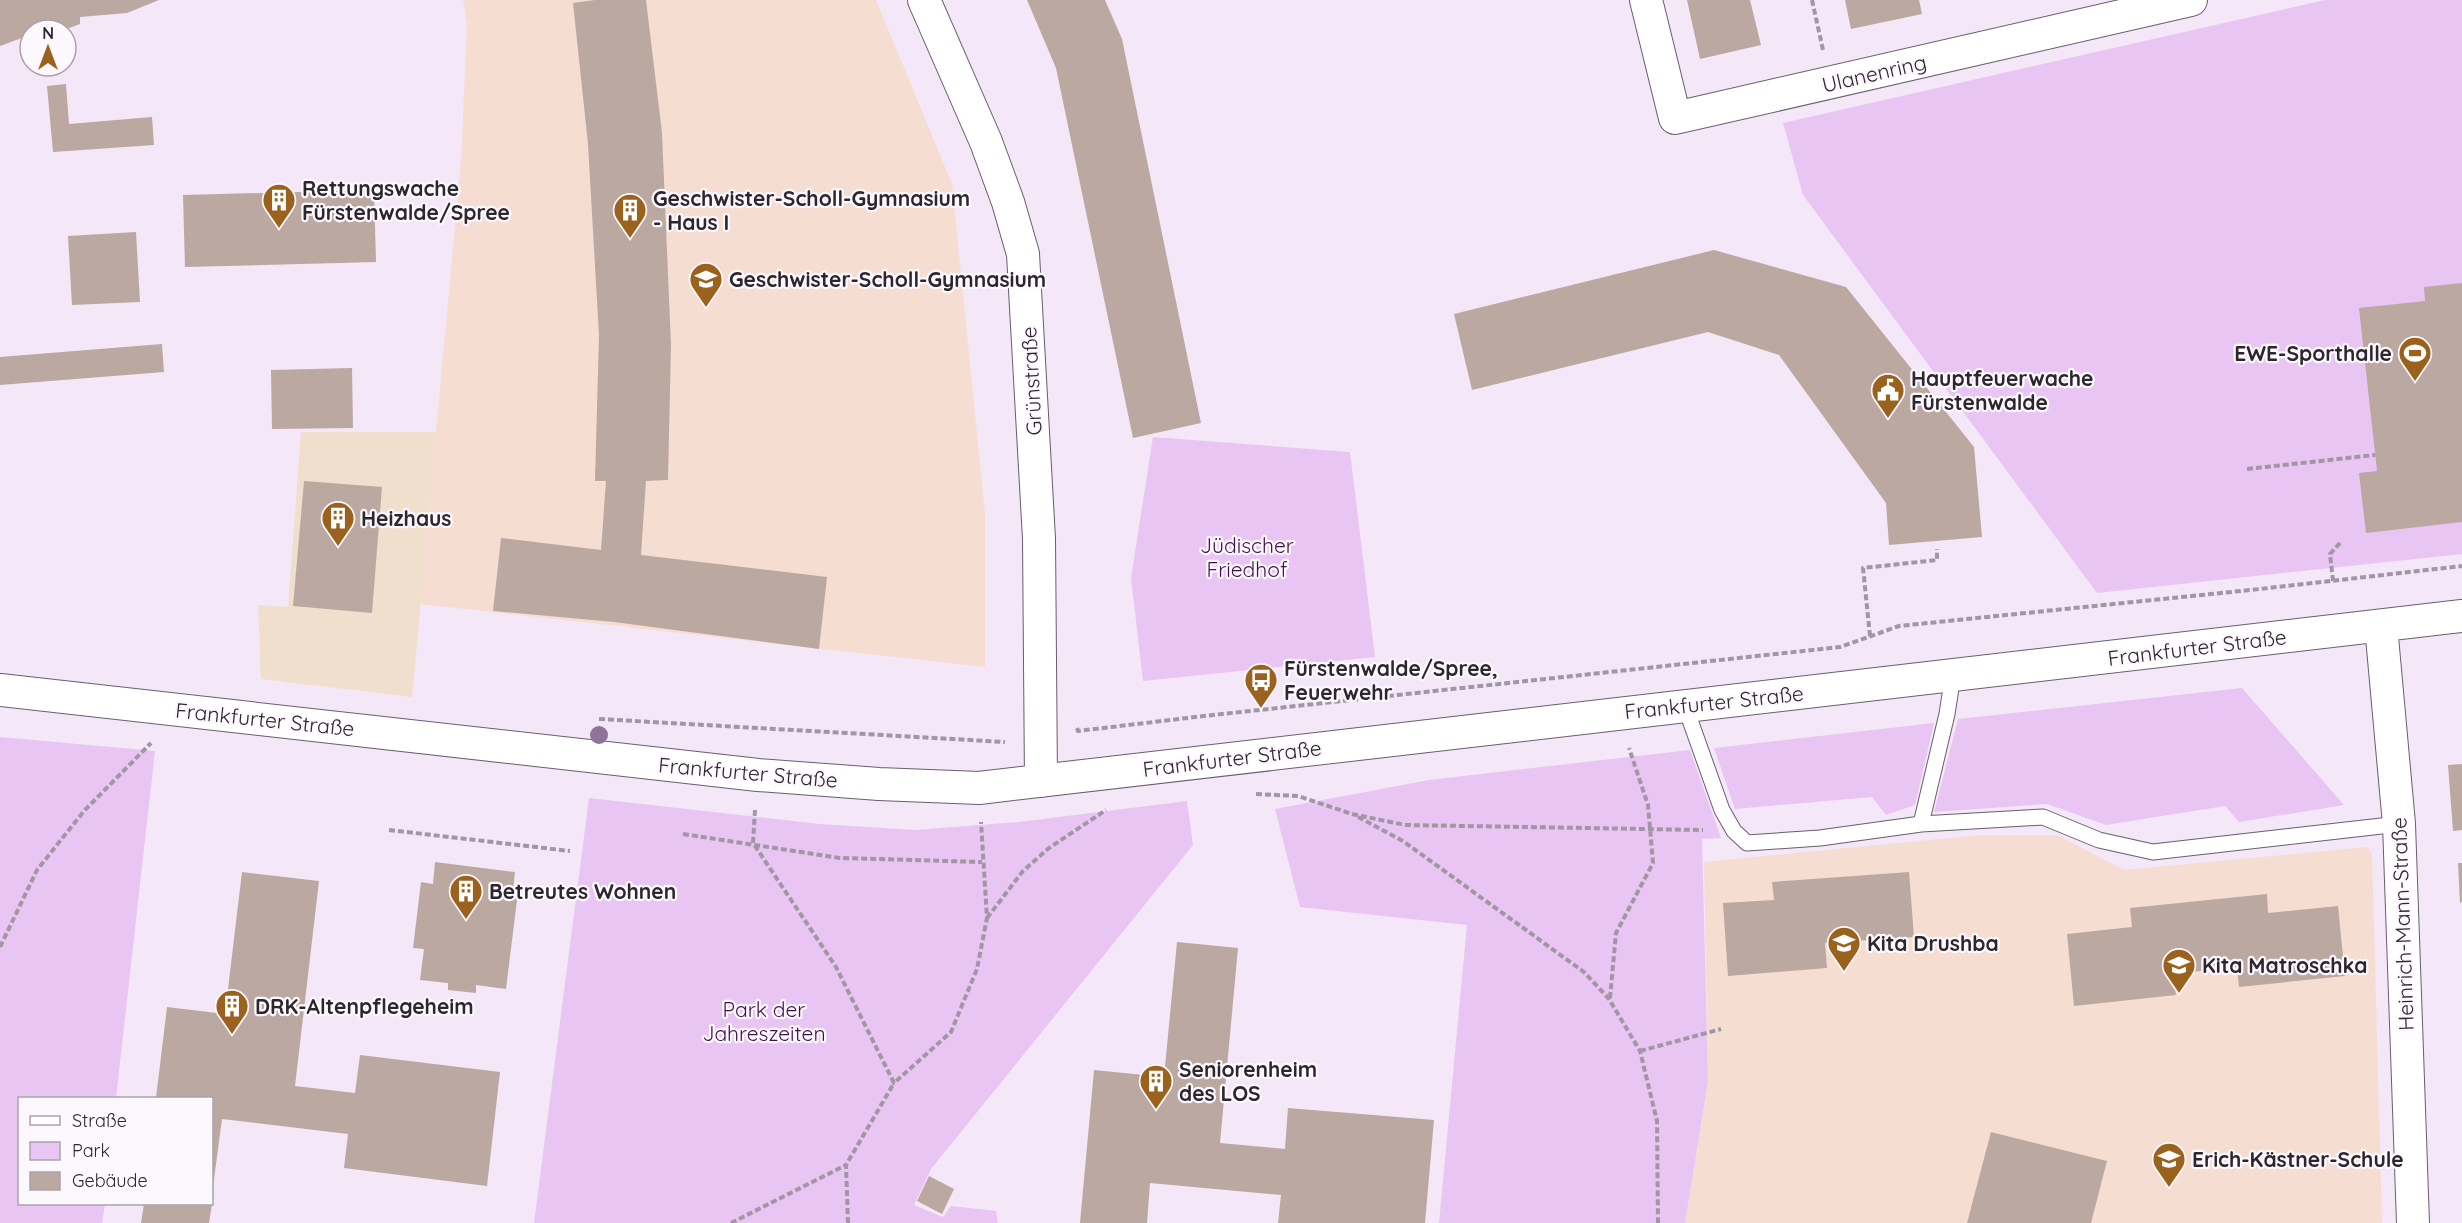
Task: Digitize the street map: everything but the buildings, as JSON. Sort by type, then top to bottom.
[{"type":"street","name":"Grünstraße","points":[[924,0],[986,142],[1008,202],[1023,254],[1039,539],[1041,781]]},
{"type":"street","name":"Ulanenring","points":[[1646,0],[1675,118],[2142,6],[2191,0]]},
{"type":"street","name":"Frankfurter Straße","points":[[0,690],[758,776],[979,788],[2462,616]]},
{"type":"street","name":"Heinrich-Mann-Straße","points":[[2381,626],[2399,824],[2413,1223]]},
{"type":"lane","points":[[1921,824],[1947,714],[1953,675]]},
{"type":"lane","points":[[1685,705],[1722,810],[1734,831],[1748,843],[1820,838],[1921,824],[2043,817],[2099,840],[2153,852],[2399,824]]},
{"type":"path","points":[[1812,0],[1830,82]]},
{"type":"path","points":[[2247,469],[2375,455]]},
{"type":"path","points":[[2333,581],[2330,554],[2340,543]]},
{"type":"path","points":[[1870,636],[1863,568],[1937,560],[1937,549]]},
{"type":"path","points":[[1078,731],[1840,647],[1899,626],[2462,566]]},
{"type":"path","points":[[0,947],[37,870],[84,811],[150,747],[165,708]]},
{"type":"path","points":[[1610,999],[1616,933],[1653,863],[1648,805],[1615,714]]},
{"type":"path","points":[[594,719],[977,742],[1040,742]]},
{"type":"path","points":[[758,776],[753,843],[836,967],[894,1083]]},
{"type":"path","points":[[848,1223],[846,1165],[894,1083],[951,1032],[977,969],[987,918],[979,788]]},
{"type":"path","points":[[1255,794],[1298,796],[1352,814],[1405,825],[1650,827],[1734,831]]},
{"type":"path","points":[[987,918],[1023,871],[1049,849],[1113,805]]},
{"type":"path","points":[[1352,814],[1403,841],[1584,972],[1610,999],[1640,1051],[1656,1121],[1658,1223]]},
{"type":"path","points":[[389,830],[570,851]]},
{"type":"path","points":[[683,834],[840,858],[982,862]]},
{"type":"path","points":[[1640,1051],[1722,1029]]},
{"type":"path","points":[[731,1223],[846,1165]]},
{"type":"shaded area","name":"Geschwister-Scholl-Gymnasium","points":[[463,0],[876,0],[952,184],[985,514],[985,667],[420,604],[461,161],[467,26]]},
{"type":"shaded area","points":[[301,432],[437,432],[412,697],[261,679],[258,605],[288,607]]},
{"type":"shaded area","points":[[1981,835],[2057,835],[2124,870],[2367,847],[2372,853],[2382,1223],[1685,1223],[1708,1081],[1704,862]]},
{"type":"green space","points":[[2325,0],[2462,0],[2462,554],[2097,593],[1803,195],[1783,123]]},
{"type":"green space","name":"Jüdischer Friedhof","points":[[1153,437],[1350,452],[1375,657],[1143,681],[1131,578]]},
{"type":"green space","points":[[2242,688],[2344,805],[2239,822],[2225,806],[2106,825],[2047,804],[1934,812],[1958,719]]},
{"type":"green space","points":[[1934,723],[1915,805],[1886,815],[1872,797],[1735,809],[1714,748]]},
{"type":"green space","points":[[0,737],[155,751],[116,1097],[18,1097],[18,1205],[105,1205],[102,1223],[0,1223]]},
{"type":"green space","points":[[1690,750],[1721,838],[1702,839],[1708,1081],[1685,1223],[1439,1223],[1467,925],[1300,907],[1275,809],[1429,780]]},
{"type":"green space","name":"Park der Jahreszeiten","points":[[589,798],[820,824],[915,830],[1019,822],[1187,801],[1193,845],[931,1169],[914,1205],[943,1217],[951,1206],[996,1211],[998,1223],[534,1223]]},
{"type":"place","name":"Rettungswache Fürstenwalde/Spree","points":[[279,229]]},
{"type":"place","name":"Geschwister-Scholl-Gymnasium - Haus I","points":[[630,239]]},
{"type":"place","name":"Geschwister-Scholl-Gymnasium","points":[[706,308]]},
{"type":"place","name":"EWE-Sporthalle","points":[[2415,382]]},
{"type":"place","name":"Hauptfeuerwache Fürstenwalde","points":[[1888,419]]},
{"type":"place","name":"Heizhaus","points":[[338,547]]},
{"type":"place","name":"Fürstenwalde/Spree, Feuerwehr","points":[[1261,709]]},
{"type":"place","name":"Betreutes Wohnen","points":[[466,920]]},
{"type":"place","name":"Kita Drushba","points":[[1844,972]]},
{"type":"place","name":"Kita Matroschka","points":[[2179,994]]},
{"type":"place","name":"DRK-Altenpflegeheim","points":[[232,1035]]},
{"type":"place","name":"Seniorenheim des LOS","points":[[1156,1110]]},
{"type":"place","name":"Erich-Kästner-Schule","points":[[2169,1188]]}]
